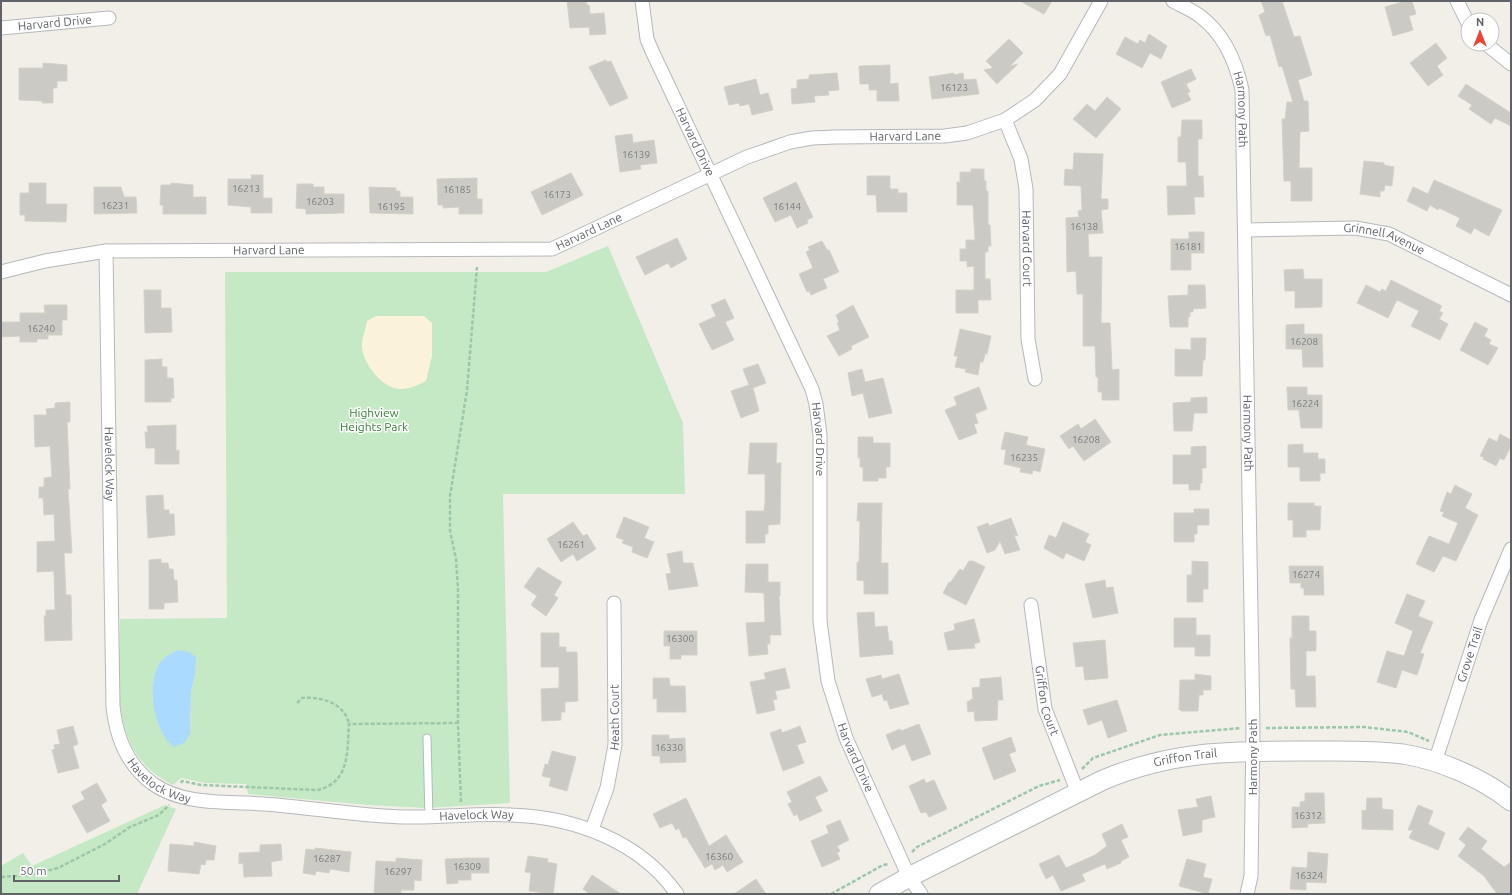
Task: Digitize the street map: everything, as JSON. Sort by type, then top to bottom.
[{"type":"street","name":"Harvard Drive","points":[[642,1],[647,38],[652,51],[806,373],[816,404],[820,434],[820,621],[828,681],[846,738],[906,869],[921,894]]},
{"type":"street","name":"Harvard Lane","points":[[1,272],[45,261],[106,251],[548,249],[568,242],[711,174],[768,149],[812,138],[945,136],[974,131],[1005,120],[1035,100],[1060,74],[1101,1]]},
{"type":"street","name":"Harmony Path","points":[[1173,1],[1199,15],[1213,27],[1231,54],[1238,69],[1244,113],[1253,751],[1251,876],[1247,894]]},
{"type":"street","points":[[1457,1],[1462,12]]},
{"type":"street","name":"Harvard Drive","points":[[1,28],[109,18]]},
{"type":"street","points":[[1496,52],[1511,64]]},
{"type":"street","name":"Harvard Court","points":[[1005,120],[1021,159],[1026,189],[1028,339],[1035,379]]},
{"type":"street","name":"Grinnell Avenue","points":[[1245,230],[1355,228],[1389,234],[1511,295]]},
{"type":"street","name":"Havelock Way","points":[[106,251],[113,706],[115,725],[120,742],[140,773],[154,784],[187,799],[310,807],[402,817],[429,818],[511,815],[552,819],[592,829],[632,850],[666,879],[677,894]]},
{"type":"street","name":"Grove Trail","points":[[1438,753],[1482,620],[1511,549]]},
{"type":"street","name":"Heath Court","points":[[592,829],[607,788],[615,745],[614,603]]},
{"type":"street","name":"Griffon Court","points":[[1031,604],[1045,709],[1078,793]]},
{"type":"street","name":"Griffon Trail","points":[[879,894],[906,869],[1130,769],[1161,760],[1202,753],[1253,751],[1377,751],[1404,754],[1438,753],[1475,779],[1511,801]]},
{"type":"lane","points":[[427,738],[429,818]]},
{"type":"path","points":[[462,817],[458,723],[458,589],[456,559],[450,532],[450,496],[467,390],[477,267]]},
{"type":"path","points":[[297,703],[302,698],[308,697],[334,704],[345,711],[349,724]]},
{"type":"path","points":[[1364,727],[1408,732],[1438,753]]},
{"type":"path","points":[[832,894],[883,865],[906,869]]},
{"type":"green space","name":"Highview Heights Park","points":[[608,246],[683,423],[685,494],[503,494],[510,803],[426,808],[368,805],[248,794],[246,784],[205,783],[181,778],[173,785],[151,771],[136,754],[127,734],[121,713],[119,690],[120,619],[227,618],[225,272],[546,272]],"holes":[[[177,650],[195,675],[191,692],[190,734],[160,729],[154,707],[153,696],[156,674],[160,665],[167,657]]]},
{"type":"green space","points":[[165,805],[176,809],[137,894],[1,894],[1,866],[23,853],[32,866]]},
{"type":"sand","points":[[376,316],[424,316],[432,323],[432,356],[426,381],[409,388],[396,389],[389,386],[376,376],[367,362],[362,345],[367,321]]},
{"type":"water","points":[[177,650],[189,652],[196,657],[195,675],[191,692],[190,734],[184,743],[174,747],[167,740],[157,721],[154,710],[153,686],[155,675],[160,663],[166,656]]},
{"type":"building","points":[[567,1],[586,1],[587,5],[589,5],[590,14],[604,13],[606,34],[590,35],[589,27],[570,28]]},
{"type":"building","points":[[1020,1],[1052,1],[1044,14]]},
{"type":"building","points":[[1261,1],[1282,1],[1294,37],[1300,36],[1312,75],[1298,80],[1304,101],[1308,101],[1309,131],[1300,132],[1299,168],[1312,168],[1312,201],[1291,201],[1291,181],[1284,181],[1282,119],[1285,119],[1287,102],[1293,102],[1282,66],[1279,67],[1270,35],[1266,36],[1259,15],[1265,12]]},
{"type":"building","points":[[1406,1],[1412,1],[1416,14],[1409,16],[1413,30],[1393,36],[1385,7]]},
{"type":"building","points":[[1149,34],[1167,46],[1161,59],[1150,53],[1142,68],[1116,54],[1125,37],[1138,44],[1140,40],[1145,43]]},
{"type":"building","points":[[1009,39],[1023,53],[1010,66],[1018,64],[997,84],[984,70],[993,68],[986,61]]},
{"type":"building","points":[[1436,43],[1447,58],[1437,66],[1443,75],[1428,86],[1410,63]]},
{"type":"building","points":[[606,60],[607,62],[611,61],[628,98],[610,106],[589,67]]},
{"type":"building","points":[[43,63],[67,65],[67,81],[57,81],[57,88],[53,88],[53,103],[19,100],[19,68],[43,68]]},
{"type":"building","points":[[890,65],[890,84],[898,83],[899,101],[877,101],[877,90],[869,90],[869,84],[860,84],[859,66]]},
{"type":"building","points":[[1191,69],[1196,79],[1186,84],[1190,92],[1187,93],[1191,100],[1172,108],[1161,82]]},
{"type":"building","points":[[837,73],[839,90],[828,91],[829,95],[814,96],[815,102],[792,104],[791,89],[797,88],[797,80],[809,79],[809,75]]},
{"type":"building","points":[[954,73],[954,75],[963,73],[964,80],[976,79],[979,94],[932,99],[929,77]]},
{"type":"building","points":[[756,79],[760,95],[768,93],[773,110],[752,115],[749,104],[740,106],[739,103],[729,105],[724,87]]},
{"type":"building","points":[[1466,84],[1511,113],[1511,126],[1495,118],[1491,124],[1469,109],[1472,105],[1458,96]]},
{"type":"building","points":[[1107,97],[1121,109],[1096,138],[1073,119],[1087,104],[1095,111]]},
{"type":"building","points":[[1182,120],[1202,120],[1202,139],[1198,139],[1198,176],[1203,176],[1204,197],[1194,197],[1195,214],[1168,215],[1167,186],[1187,186],[1186,162],[1178,162],[1178,137],[1181,137]]},
{"type":"building","points":[[632,134],[633,143],[654,140],[657,163],[640,165],[641,169],[620,172],[615,136]]},
{"type":"building","points":[[1074,153],[1103,154],[1101,199],[1108,199],[1108,209],[1101,210],[1103,233],[1088,234],[1089,257],[1102,257],[1101,323],[1110,323],[1112,370],[1119,369],[1119,400],[1102,400],[1102,392],[1098,392],[1095,346],[1083,346],[1083,294],[1077,294],[1076,271],[1067,272],[1066,218],[1079,217],[1078,211],[1082,210],[1081,186],[1064,185],[1065,169],[1073,170]]},
{"type":"building","points":[[1364,161],[1384,163],[1384,165],[1394,167],[1392,186],[1385,185],[1384,191],[1380,191],[1380,197],[1360,194]]},
{"type":"building","points":[[971,169],[984,169],[984,181],[986,181],[986,191],[988,191],[988,225],[990,225],[991,246],[988,246],[988,252],[985,252],[985,279],[990,279],[991,300],[978,300],[978,313],[956,313],[956,290],[974,290],[974,266],[967,267],[967,261],[960,261],[960,249],[966,249],[966,240],[975,240],[973,205],[957,205],[957,182],[960,182],[960,172],[971,172]]},
{"type":"building","points":[[571,173],[583,195],[542,215],[531,192]]},
{"type":"building","points":[[251,175],[263,175],[263,198],[272,198],[272,213],[251,213],[251,207],[228,205],[228,179],[252,179]]},
{"type":"building","points":[[867,176],[890,176],[890,189],[898,189],[898,193],[907,193],[907,212],[877,212],[876,195],[867,195]]},
{"type":"building","points":[[477,178],[477,199],[482,199],[482,214],[459,214],[459,207],[443,208],[443,205],[438,205],[437,179]]},
{"type":"building","points":[[1434,180],[1502,210],[1489,236],[1474,228],[1471,234],[1456,226],[1460,218],[1439,208],[1438,210],[1430,205],[1427,211],[1407,201],[1413,187],[1428,194]]},
{"type":"building","points":[[796,182],[813,217],[807,220],[808,223],[797,228],[791,215],[775,222],[763,198]]},
{"type":"building","points":[[29,183],[46,183],[46,204],[67,204],[66,222],[25,221],[25,215],[20,215],[20,193],[29,193]]},
{"type":"building","points":[[171,183],[193,185],[193,197],[206,197],[206,214],[163,214],[163,205],[160,205],[161,185],[171,185]]},
{"type":"building","points":[[297,184],[313,184],[313,187],[324,187],[324,194],[344,194],[344,213],[306,214],[306,209],[296,208]]},
{"type":"building","points":[[94,187],[121,187],[124,197],[136,197],[137,213],[94,214]]},
{"type":"building","points":[[369,187],[396,188],[396,191],[400,191],[400,197],[413,197],[413,214],[370,213]]},
{"type":"building","points":[[1189,232],[1204,232],[1204,253],[1191,253],[1191,270],[1171,270],[1171,239],[1189,239]]},
{"type":"building","points":[[677,238],[687,259],[671,268],[668,263],[645,275],[636,257]]},
{"type":"building","points":[[822,241],[827,250],[829,250],[839,272],[823,279],[827,288],[811,295],[809,291],[807,292],[799,274],[813,268],[806,252],[810,250],[808,247]]},
{"type":"building","points":[[1303,269],[1304,279],[1322,279],[1322,307],[1295,308],[1295,291],[1285,291],[1284,270]]},
{"type":"building","points":[[1391,280],[1442,306],[1439,311],[1443,313],[1439,319],[1448,324],[1440,340],[1411,326],[1419,311],[1397,300],[1388,318],[1357,303],[1366,285],[1380,292],[1382,289],[1386,291]]},
{"type":"building","points":[[1188,285],[1205,285],[1206,308],[1193,309],[1193,312],[1190,312],[1190,317],[1188,317],[1188,327],[1170,327],[1168,296],[1188,295]]},
{"type":"building","points":[[144,290],[161,290],[161,308],[171,308],[172,332],[145,333]]},
{"type":"building","points":[[725,299],[734,318],[725,322],[734,340],[712,350],[699,324],[716,316],[711,305]]},
{"type":"building","points":[[44,305],[67,305],[67,320],[62,320],[62,335],[48,335],[48,339],[37,339],[37,342],[20,342],[20,336],[1,337],[1,322],[20,322],[20,313],[45,313]]},
{"type":"building","points":[[853,305],[869,337],[851,346],[852,349],[839,356],[827,336],[840,330],[836,315]]},
{"type":"building","points":[[1475,322],[1488,329],[1484,336],[1491,340],[1489,344],[1498,348],[1488,365],[1460,350]]},
{"type":"building","points":[[1304,324],[1304,334],[1322,334],[1323,367],[1303,367],[1302,349],[1286,349],[1286,325]]},
{"type":"building","points":[[960,329],[991,336],[987,354],[985,354],[983,362],[980,362],[978,375],[965,372],[966,369],[955,367],[958,356],[954,356]]},
{"type":"building","points":[[1191,338],[1206,338],[1205,360],[1203,360],[1202,376],[1175,376],[1175,349],[1191,350]]},
{"type":"building","points":[[162,359],[162,367],[167,367],[167,378],[173,378],[174,398],[171,398],[171,402],[145,402],[145,360]]},
{"type":"building","points":[[758,364],[766,383],[753,388],[759,411],[741,418],[731,391],[749,385],[743,369]]},
{"type":"building","points":[[862,369],[865,382],[883,378],[892,413],[869,418],[863,393],[852,396],[848,373]]},
{"type":"building","points":[[979,387],[987,409],[975,414],[978,423],[974,424],[977,433],[959,440],[945,410],[957,405],[954,397]]},
{"type":"building","points":[[1287,387],[1307,387],[1307,395],[1322,395],[1322,428],[1301,428],[1299,410],[1288,410]]},
{"type":"building","points":[[1207,397],[1207,413],[1194,413],[1192,431],[1174,431],[1173,403],[1191,402],[1191,398]]},
{"type":"building","points":[[70,402],[70,422],[67,422],[70,489],[68,489],[72,553],[64,553],[66,595],[71,595],[72,640],[45,641],[44,616],[46,616],[46,610],[55,610],[54,571],[37,572],[37,542],[55,541],[54,514],[44,515],[43,498],[39,498],[39,487],[44,487],[44,478],[52,477],[50,446],[35,447],[34,415],[47,415],[46,409],[55,408],[55,403]]},
{"type":"building","points":[[1095,419],[1111,442],[1084,461],[1073,446],[1069,449],[1060,436],[1078,424],[1081,429]]},
{"type":"building","points":[[176,425],[176,451],[179,450],[179,464],[155,464],[155,448],[146,448],[145,432],[148,432],[147,426]]},
{"type":"building","points":[[1005,432],[1028,437],[1026,445],[1045,449],[1040,472],[1033,470],[1032,474],[1020,472],[1021,468],[1004,464],[1006,450],[1001,449]]},
{"type":"building","points":[[1500,434],[1511,440],[1511,446],[1504,460],[1500,458],[1496,466],[1483,459],[1484,457],[1480,456],[1489,438],[1497,442]]},
{"type":"building","points":[[858,437],[873,437],[873,443],[890,443],[890,467],[886,467],[886,478],[878,478],[878,481],[863,481],[863,467],[860,467],[860,458],[858,458]]},
{"type":"building","points":[[750,443],[777,443],[776,463],[781,463],[780,524],[768,525],[768,534],[765,534],[765,543],[746,543],[746,511],[764,511],[765,502],[765,474],[748,474]]},
{"type":"building","points":[[1303,444],[1303,453],[1318,453],[1318,459],[1325,459],[1325,473],[1320,473],[1320,481],[1300,481],[1300,467],[1288,467],[1288,445]]},
{"type":"building","points":[[1206,446],[1206,468],[1202,468],[1202,483],[1200,483],[1200,490],[1189,490],[1189,484],[1173,484],[1173,455],[1191,455],[1191,447]]},
{"type":"building","points":[[1455,485],[1472,494],[1465,508],[1478,515],[1456,561],[1443,556],[1434,572],[1416,564],[1429,536],[1449,544],[1458,523],[1442,516],[1444,512],[1440,511],[1447,492],[1451,494]]},
{"type":"building","points":[[163,495],[164,510],[169,510],[169,514],[174,514],[175,535],[148,538],[146,496]]},
{"type":"building","points":[[858,503],[882,503],[881,563],[888,563],[888,594],[864,594],[864,581],[857,580],[860,521],[857,521]]},
{"type":"building","points":[[1288,503],[1314,503],[1314,506],[1321,506],[1320,530],[1306,530],[1306,537],[1293,537],[1293,520],[1288,520]]},
{"type":"building","points":[[1194,509],[1209,509],[1209,525],[1197,525],[1197,534],[1194,534],[1194,542],[1174,542],[1174,513],[1194,513]]},
{"type":"building","points":[[624,517],[649,527],[644,538],[654,542],[647,558],[632,552],[633,547],[622,543],[624,540],[616,537]]},
{"type":"building","points":[[1011,518],[1018,536],[1014,535],[1020,550],[1005,554],[1000,541],[995,550],[987,553],[977,527],[988,523],[989,526]]},
{"type":"building","points":[[573,522],[583,536],[587,534],[596,549],[577,561],[573,554],[561,562],[547,539]]},
{"type":"building","points":[[1063,522],[1089,534],[1085,542],[1091,545],[1084,561],[1066,553],[1063,559],[1044,548],[1049,535],[1056,538]]},
{"type":"building","points":[[682,551],[683,563],[693,563],[698,586],[669,590],[666,574],[671,573],[667,554]]},
{"type":"building","points":[[161,559],[161,563],[168,563],[169,569],[173,569],[174,580],[177,580],[178,602],[164,603],[164,609],[149,609],[149,560]]},
{"type":"building","points":[[969,561],[973,561],[985,567],[966,605],[943,593],[949,582],[950,583],[960,569],[963,571]]},
{"type":"building","points":[[1192,561],[1208,562],[1208,589],[1203,589],[1203,602],[1187,602],[1187,575],[1192,575]]},
{"type":"building","points":[[746,564],[768,564],[768,582],[780,582],[779,596],[781,635],[770,635],[770,644],[767,644],[768,654],[749,656],[746,623],[765,622],[764,593],[745,592]]},
{"type":"building","points":[[1289,566],[1323,566],[1324,595],[1304,595],[1304,588],[1301,588],[1301,583],[1290,583]]},
{"type":"building","points":[[538,567],[562,582],[554,595],[558,598],[546,616],[531,605],[537,596],[524,587]]},
{"type":"building","points":[[1105,580],[1106,588],[1113,587],[1118,613],[1093,618],[1085,584]]},
{"type":"building","points":[[1407,594],[1425,601],[1418,616],[1433,622],[1420,653],[1424,654],[1417,675],[1402,670],[1396,688],[1377,682],[1387,651],[1404,656],[1413,631],[1395,623]]},
{"type":"building","points":[[874,612],[875,627],[887,626],[889,641],[892,641],[893,654],[860,657],[857,613]]},
{"type":"building","points":[[1292,616],[1309,616],[1309,631],[1316,631],[1316,651],[1306,651],[1306,676],[1315,676],[1316,707],[1296,707],[1295,689],[1291,689],[1290,638],[1292,638]]},
{"type":"building","points":[[1174,618],[1196,618],[1196,635],[1210,635],[1210,656],[1195,656],[1195,647],[1174,647]]},
{"type":"building","points":[[974,619],[980,642],[974,644],[975,648],[948,650],[944,633],[955,630],[954,624]]},
{"type":"building","points":[[664,631],[697,631],[697,655],[681,655],[681,659],[670,659],[670,646],[664,646]]},
{"type":"building","points":[[541,633],[559,633],[559,647],[566,647],[566,652],[577,652],[578,701],[565,702],[565,712],[561,712],[561,720],[542,721],[541,689],[559,688],[559,667],[541,667]]},
{"type":"building","points":[[1105,640],[1108,678],[1085,680],[1083,666],[1076,667],[1073,643]]},
{"type":"building","points":[[785,668],[790,688],[775,691],[777,699],[773,700],[775,710],[757,714],[750,682],[766,679],[764,673]]},
{"type":"building","points":[[899,674],[909,704],[890,709],[887,700],[884,701],[882,694],[872,697],[866,679],[881,675],[882,679]]},
{"type":"building","points":[[1195,674],[1211,676],[1211,690],[1203,690],[1203,695],[1199,695],[1198,711],[1181,711],[1179,709],[1180,680],[1195,680]]},
{"type":"building","points":[[1001,677],[1003,700],[998,700],[997,720],[975,721],[974,711],[968,712],[967,702],[973,699],[972,688],[980,687],[980,679]]},
{"type":"building","points":[[653,678],[669,678],[670,686],[685,686],[686,712],[657,712],[657,698],[653,699]]},
{"type":"building","points":[[1117,700],[1127,731],[1108,738],[1102,720],[1088,725],[1083,710]]},
{"type":"building","points":[[919,724],[931,754],[912,761],[905,744],[892,750],[886,735],[900,729],[901,731]]},
{"type":"building","points":[[73,726],[78,744],[73,746],[79,768],[58,773],[52,750],[55,749],[54,745],[60,744],[57,730]]},
{"type":"building","points":[[800,726],[806,742],[797,745],[804,763],[783,771],[770,733],[781,729],[782,733]]},
{"type":"building","points":[[652,735],[669,735],[669,739],[685,738],[686,762],[660,763],[660,756],[652,756]]},
{"type":"building","points":[[1011,737],[1016,751],[1009,754],[1016,771],[994,780],[982,748]]},
{"type":"building","points":[[552,751],[576,757],[567,791],[549,786],[551,778],[542,776],[545,764],[548,765]]},
{"type":"building","points":[[820,776],[828,791],[815,797],[822,811],[800,821],[797,814],[794,816],[788,804],[792,802],[787,792]]},
{"type":"building","points":[[924,779],[926,783],[934,780],[947,809],[929,817],[926,812],[921,813],[909,786]]},
{"type":"building","points":[[97,783],[107,801],[101,805],[110,821],[87,833],[72,806],[85,799],[81,792]]},
{"type":"building","points":[[1305,793],[1324,793],[1325,823],[1307,824],[1308,827],[1292,828],[1292,807],[1300,807],[1300,802],[1305,801]]},
{"type":"building","points":[[1211,796],[1215,817],[1202,820],[1202,832],[1183,836],[1178,810],[1198,807],[1196,799]]},
{"type":"building","points":[[686,798],[709,846],[726,835],[743,862],[727,872],[723,865],[715,870],[712,864],[705,868],[686,837],[683,838],[679,828],[676,830],[672,823],[660,828],[653,814]]},
{"type":"building","points":[[1367,798],[1382,798],[1382,809],[1393,810],[1393,830],[1362,829],[1362,810],[1366,811]]},
{"type":"building","points":[[1418,805],[1433,811],[1428,824],[1445,833],[1438,850],[1409,838],[1413,830],[1408,830]]},
{"type":"building","points":[[840,820],[849,840],[837,846],[840,851],[837,853],[840,859],[822,867],[811,841],[829,833],[826,826]]},
{"type":"building","points":[[1122,824],[1128,837],[1121,840],[1129,857],[1121,861],[1121,863],[1107,869],[1105,864],[1082,874],[1085,881],[1061,891],[1053,875],[1046,879],[1039,864],[1059,855],[1066,868],[1095,855],[1107,846],[1102,834]]},
{"type":"building","points":[[1468,827],[1487,841],[1481,849],[1504,867],[1511,862],[1511,894],[1497,894],[1484,876],[1458,856],[1466,845],[1459,839]]},
{"type":"building","points":[[194,842],[216,846],[214,860],[206,860],[205,865],[201,864],[199,874],[168,871],[170,844],[194,846]]},
{"type":"building","points":[[281,844],[282,860],[271,862],[272,876],[244,877],[243,863],[239,864],[239,853],[260,852],[260,845]]},
{"type":"building","points":[[315,848],[351,852],[349,872],[330,869],[329,873],[316,871],[315,875],[303,873],[306,849],[315,850]]},
{"type":"building","points":[[1308,852],[1328,854],[1326,883],[1306,882],[1306,890],[1290,889],[1292,867],[1307,868]]},
{"type":"building","points":[[528,856],[548,859],[547,862],[557,864],[553,894],[529,891],[531,873],[525,872]]},
{"type":"building","points":[[396,858],[422,860],[421,881],[414,880],[414,890],[401,890],[401,894],[374,893],[376,861],[396,862]]},
{"type":"building","points":[[489,858],[489,873],[471,873],[471,880],[458,880],[458,883],[447,884],[445,859]]},
{"type":"building","points":[[1187,859],[1206,864],[1203,877],[1212,879],[1208,894],[1179,886]]},
{"type":"building","points":[[592,875],[621,894],[590,894],[583,889]]},
{"type":"building","points":[[756,879],[766,894],[734,894]]}]
